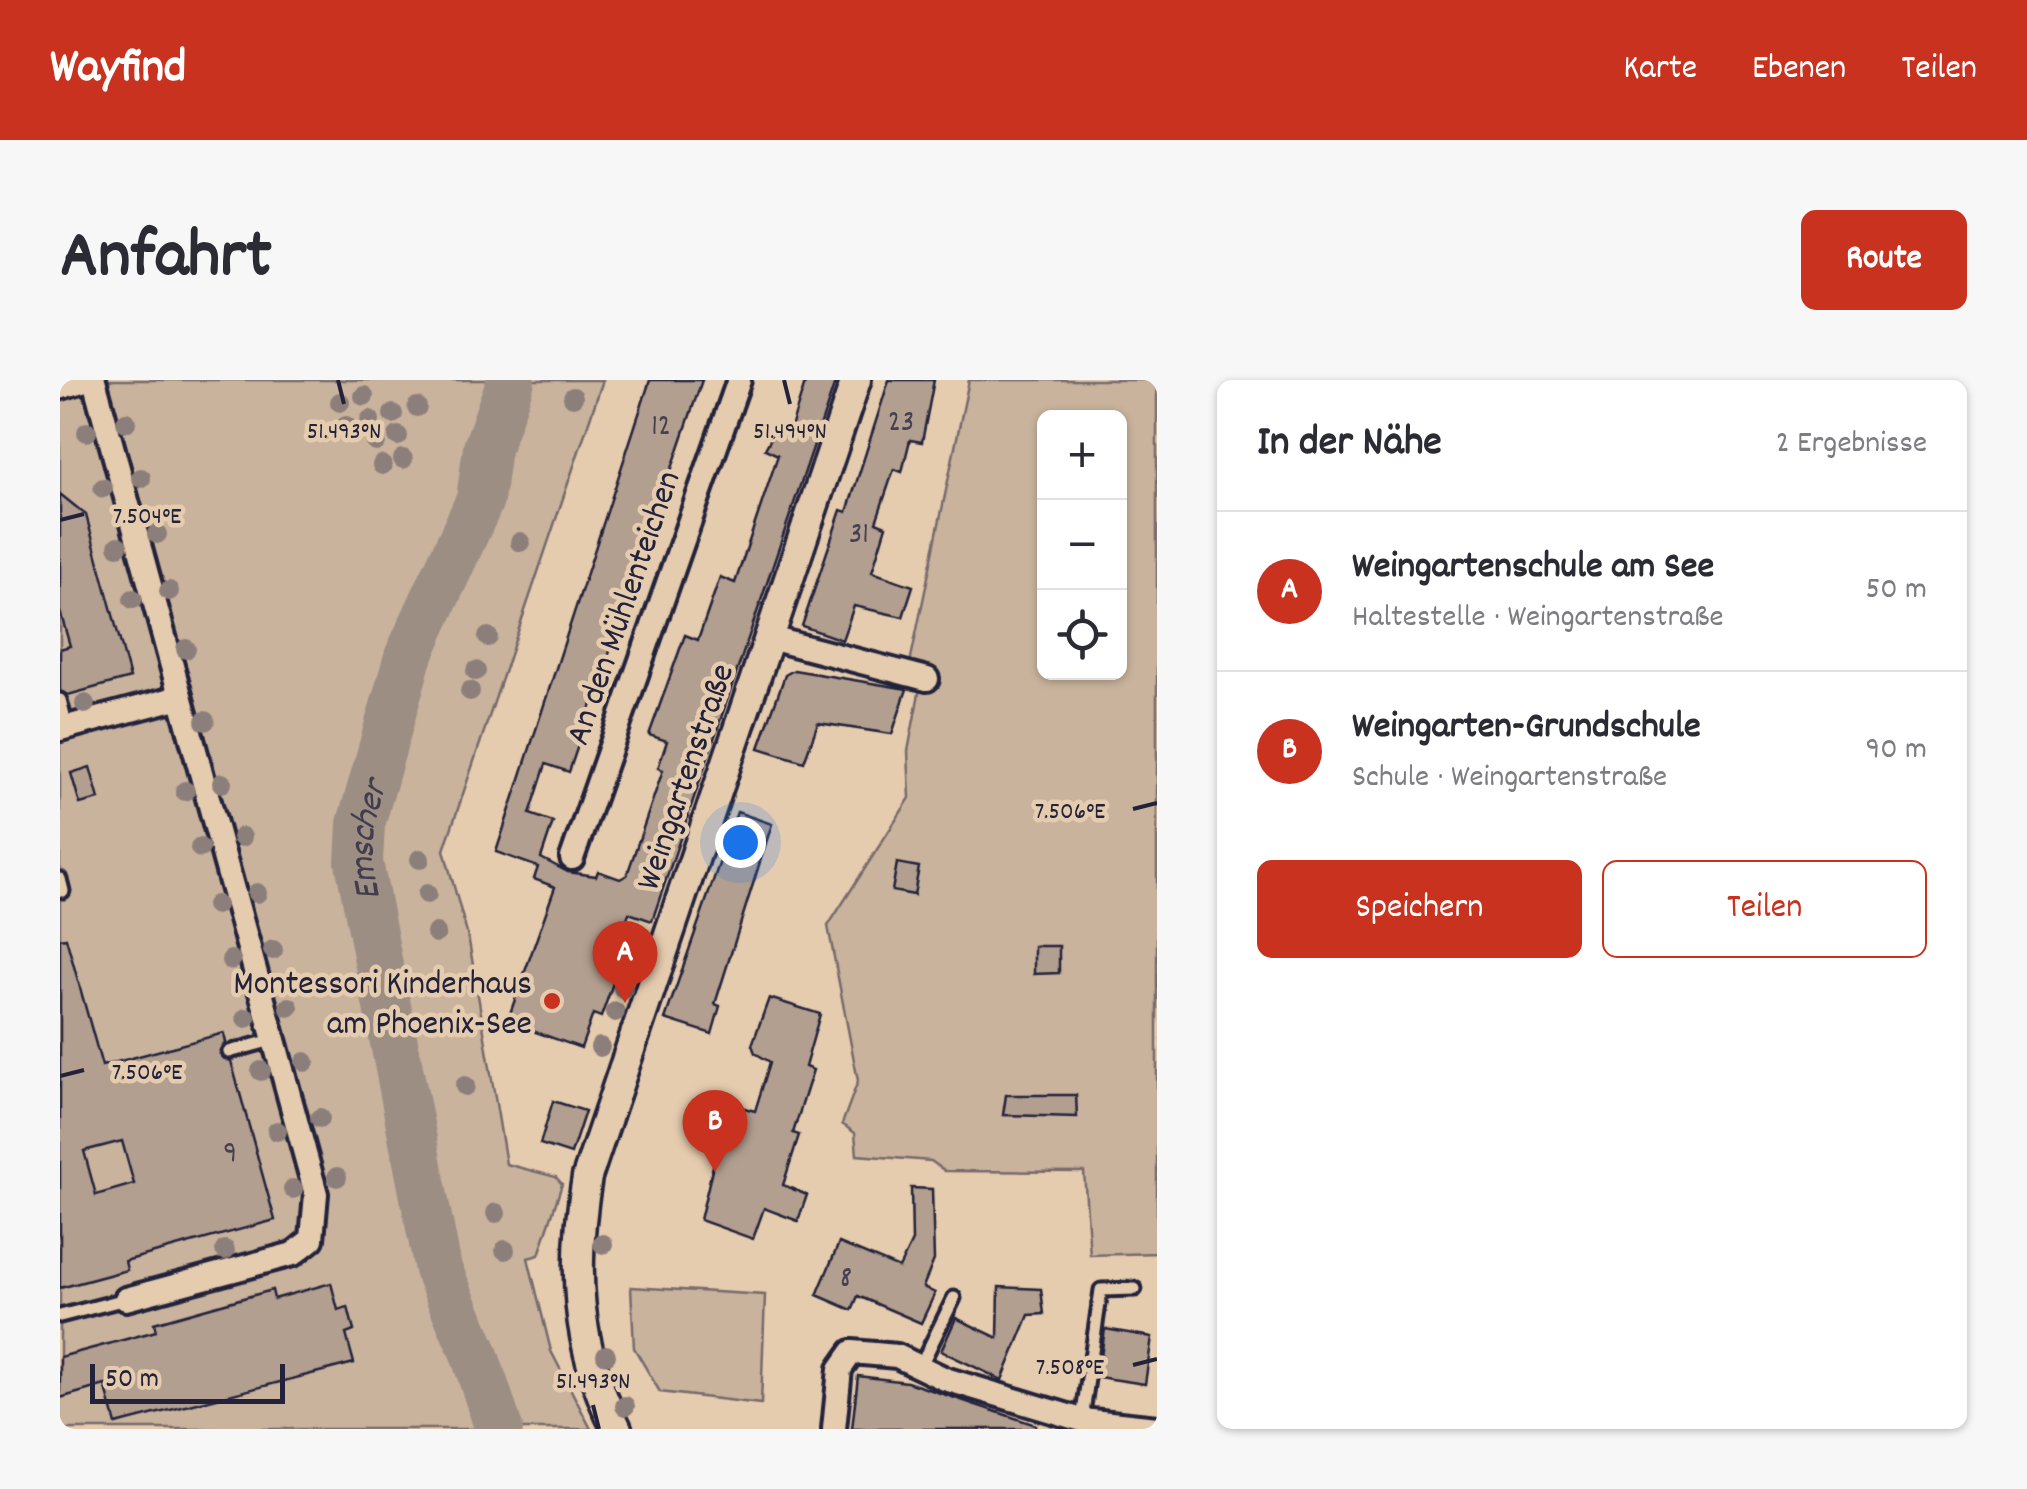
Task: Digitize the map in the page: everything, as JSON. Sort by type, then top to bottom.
[{"type":"street","points":[[60,390],[93,380],[316,1194],[312,1239],[293,1254],[126,1299]]},
{"type":"street","name":"An den Mühlenteichen","points":[[572,858],[739,380]]},
{"type":"street","name":"Weingartenstraße","points":[[617,1429],[587,1354],[577,1300],[576,1241],[588,1177],[856,380]]},
{"type":"street","points":[[770,638],[927,679]]},
{"type":"street","points":[[64,728],[180,697]]},
{"type":"street","points":[[834,1429],[840,1369],[852,1352],[897,1356],[946,1379],[1082,1420],[1157,1428]]},
{"type":"lane","points":[[60,700],[64,728]]},
{"type":"lane","points":[[229,1052],[272,1040]]},
{"type":"lane","points":[[1082,1420],[1101,1290],[1135,1289]]},
{"type":"lane","points":[[920,1367],[954,1298]]},
{"type":"lane","points":[[60,1316],[126,1299]]},
{"type":"shaded area","points":[[60,380],[603,380],[444,850],[469,941],[506,1164],[556,1177],[562,1184],[539,1255],[528,1258],[551,1351],[591,1429],[60,1429]]},
{"type":"shaded area","points":[[969,380],[1157,380],[1157,1253],[1090,1255],[1084,1172],[945,1171],[931,1161],[857,1155],[855,1133],[842,1124],[858,1081],[828,926],[910,798],[908,751],[924,667],[910,663]]},
{"type":"shaded area","points":[[631,1287],[765,1295],[761,1404],[660,1392],[634,1348]]},
{"type":"building","points":[[650,380],[702,380],[569,772],[546,764],[530,814],[553,822],[541,858],[568,872],[596,876],[598,871],[620,879],[627,875],[663,770],[658,768],[667,741],[649,735],[685,635],[698,640],[720,577],[735,583],[778,455],[765,449],[777,427],[790,431],[806,380],[836,380],[652,921],[629,913],[609,968],[617,972],[601,1017],[593,1014],[581,1048],[507,1022],[555,887],[534,879],[538,867],[496,852]]},
{"type":"building","points":[[889,380],[934,380],[922,442],[910,440],[902,472],[894,469],[876,522],[886,526],[872,572],[913,586],[903,617],[854,606],[842,640],[802,626],[841,510],[847,512]]},
{"type":"building","points":[[60,494],[86,515],[130,678],[68,695],[60,691],[60,649],[70,646],[60,611]]},
{"type":"building","points":[[794,670],[907,689],[892,734],[818,723],[804,762],[759,748],[785,675]]},
{"type":"building","points":[[90,767],[99,799],[80,804],[71,773]]},
{"type":"building","points":[[737,812],[772,824],[715,1004],[720,1006],[712,1034],[665,1019]]},
{"type":"building","points":[[897,863],[919,867],[914,895],[892,891]]},
{"type":"building","points":[[66,938],[102,1066],[224,1033],[226,1043],[220,1054],[231,1061],[275,1220],[125,1261],[127,1270],[60,1288],[60,939]],"holes":[[[122,1141],[134,1184],[96,1195],[84,1151]]]},
{"type":"building","points":[[1034,946],[1059,946],[1059,973],[1034,974]]},
{"type":"building","points":[[769,998],[820,1014],[805,1067],[813,1070],[793,1133],[799,1135],[783,1185],[807,1195],[798,1221],[764,1208],[753,1239],[700,1220],[718,1145],[722,1147],[734,1112],[738,1114],[741,1107],[755,1111],[770,1062],[755,1053],[752,1045]]},
{"type":"building","points":[[1006,1095],[1076,1095],[1077,1117],[1003,1115]]},
{"type":"building","points":[[553,1101],[585,1111],[571,1154],[540,1144]]},
{"type":"building","points":[[911,1188],[932,1189],[934,1260],[923,1287],[935,1293],[921,1323],[858,1296],[852,1310],[817,1295],[839,1243],[899,1268],[912,1241]]},
{"type":"building","points":[[331,1283],[338,1310],[348,1307],[354,1331],[346,1334],[354,1363],[116,1424],[105,1385],[60,1398],[60,1357],[156,1331],[154,1323],[272,1290],[274,1299]]},
{"type":"building","points":[[999,1287],[1041,1289],[1044,1314],[1029,1315],[1002,1380],[941,1351],[956,1318],[998,1338]]},
{"type":"building","points":[[1105,1329],[1152,1337],[1145,1384],[1098,1377]]},
{"type":"building","points":[[858,1376],[907,1382],[1036,1425],[1035,1429],[852,1429]]},
{"type":"waterway","name":"Emscher","points":[[499,1429],[474,1353],[438,1269],[359,862],[361,824],[408,657],[480,500],[487,448],[511,380]]},
{"type":"place","name":"Montessori Kinderhaus am Phoenix-See","points":[[552,1001]]},
{"type":"place","name":"Weingartenschule am See","points":[[625,1003]]},
{"type":"place","name":"Weingarten-Grundschule","points":[[715,1172]]}]
